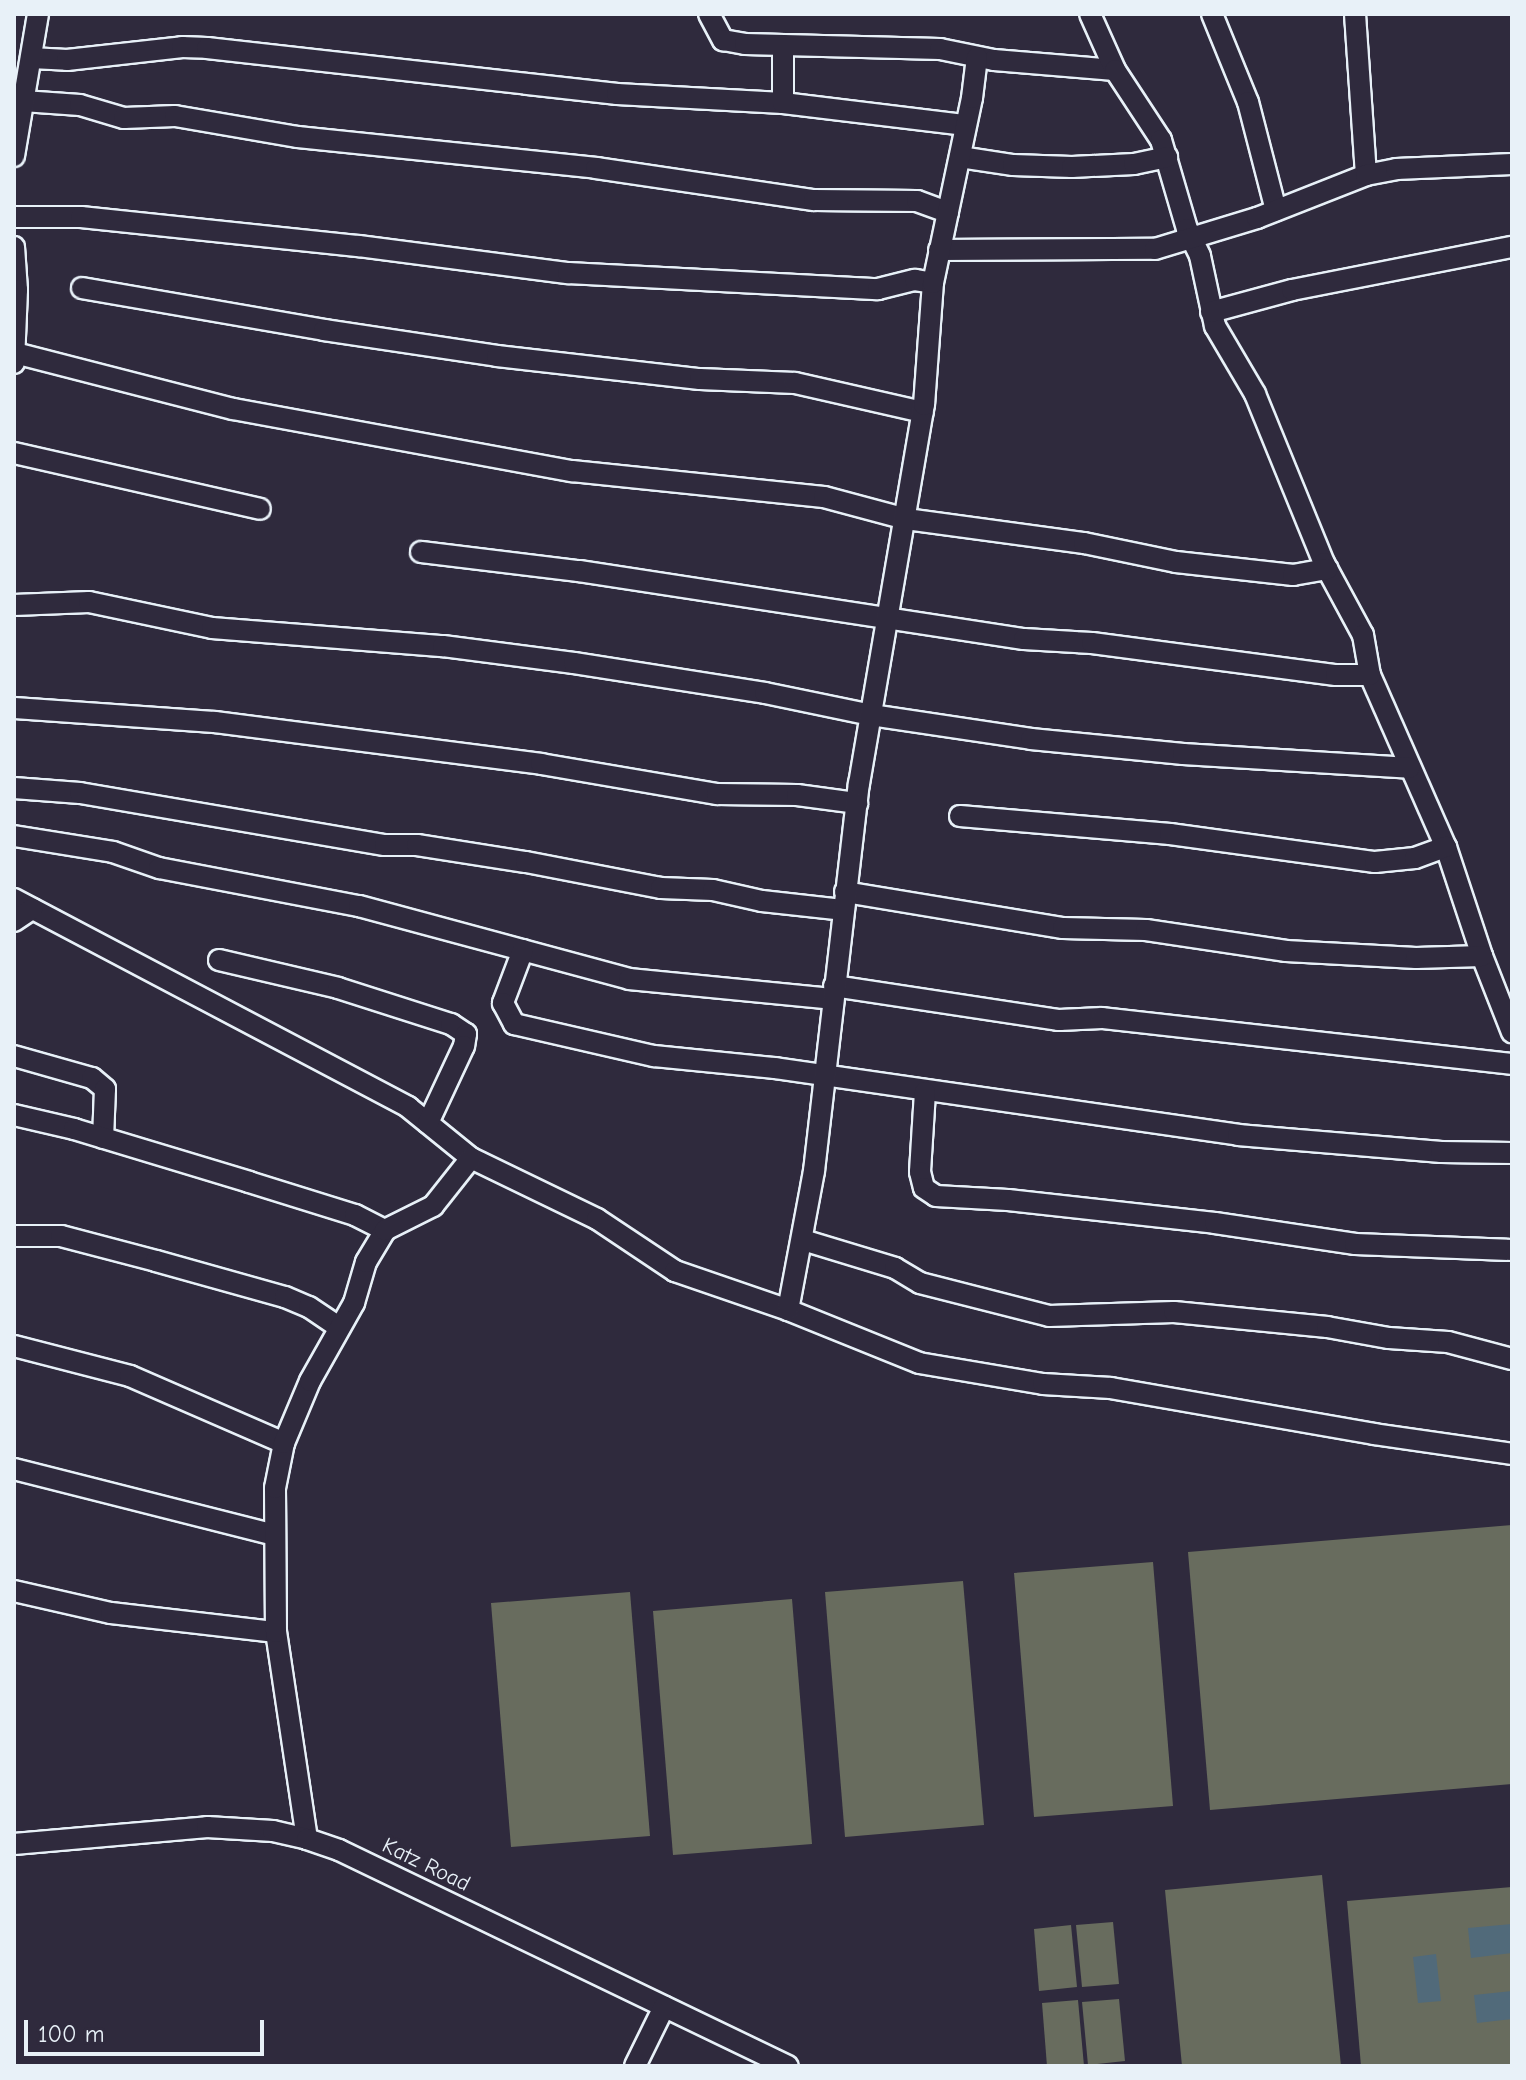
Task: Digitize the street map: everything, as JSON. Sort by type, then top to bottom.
[{"type":"street","points":[[14,156],[38,14]]},
{"type":"street","points":[[709,14],[723,40],[783,45],[940,49],[977,57],[1115,70]]},
{"type":"street","points":[[1090,14],[1115,70],[1161,140],[1200,256],[1215,326],[1255,394],[1327,569],[1363,635],[1370,675],[1446,847],[1482,956],[1512,1032]]},
{"type":"street","points":[[1212,14],[1248,102],[1276,210]]},
{"type":"street","points":[[1355,14],[1366,175]]},
{"type":"street","points":[[783,45],[783,103]]},
{"type":"street","points":[[31,58],[67,60],[194,48],[617,94],[783,103],[966,125]]},
{"type":"street","points":[[788,1310],[803,1240],[857,803],[923,412],[933,283],[960,157],[977,57]]},
{"type":"street","points":[[23,101],[80,105],[124,118],[175,116],[298,137],[596,168],[814,200],[917,201],[948,212]]},
{"type":"street","points":[[960,157],[1013,165],[1072,167],[1134,164],[1167,157]]},
{"type":"street","points":[[939,250],[1155,249],[1276,210],[1366,175],[1396,169],[1512,164]]},
{"type":"street","points":[[14,217],[81,217],[359,246],[568,273],[878,289],[915,280],[933,283]]},
{"type":"street","points":[[14,247],[17,290],[14,366]]},
{"type":"street","points":[[1211,312],[1292,290],[1512,247]]},
{"type":"street","points":[[82,288],[497,356],[700,379],[795,383],[923,412]]},
{"type":"street","points":[[15,353],[233,409],[572,471],[824,497],[906,519],[1084,543],[1176,562],[1293,575],[1327,569]]},
{"type":"street","points":[[14,453],[260,509]]},
{"type":"street","points":[[421,552],[579,571],[889,621],[1024,639],[1092,643],[1336,675],[1370,675]]},
{"type":"street","points":[[14,605],[89,602],[212,628],[443,646],[750,691],[871,715],[1031,739],[1183,754],[1410,768]]},
{"type":"street","points":[[14,708],[215,722],[541,764],[717,794],[797,795],[857,803]]},
{"type":"street","points":[[14,788],[80,793],[385,845],[417,845],[661,888],[713,890],[762,901],[844,901],[1063,928],[1146,930],[1286,951],[1416,958],[1482,956]]},
{"type":"street","points":[[960,816],[1170,834],[1375,862],[1415,858],[1446,847]]},
{"type":"street","points":[[14,836],[113,852],[159,868],[359,906],[629,979],[833,993],[1059,1020],[1102,1018],[1512,1064]]},
{"type":"street","points":[[14,921],[23,904],[408,1107],[471,1158],[597,1219],[675,1271],[788,1310],[919,1363],[1043,1384],[1111,1388],[1358,1432],[1512,1454]]},
{"type":"street","points":[[523,950],[503,1003],[505,1013],[514,1024],[654,1056],[775,1068],[1238,1135],[1441,1152],[1512,1153]]},
{"type":"street","points":[[219,960],[338,988],[451,1024],[466,1034],[464,1046],[428,1123]]},
{"type":"street","points":[[14,1056],[92,1078],[105,1089],[103,1138]]},
{"type":"street","points":[[925,1092],[920,1172],[924,1188],[936,1196],[1008,1200],[1215,1223],[1355,1244],[1512,1250]]},
{"type":"street","points":[[14,1115],[103,1138],[355,1215],[385,1230]]},
{"type":"street","points":[[307,1839],[276,1632],[275,1488],[284,1443],[339,1327],[354,1303],[366,1262],[385,1230],[433,1206],[471,1158]]},
{"type":"street","points":[[14,1236],[61,1236],[228,1281],[309,1307],[339,1327]]},
{"type":"street","points":[[803,1240],[895,1268],[920,1283],[1049,1316],[1174,1312],[1327,1327],[1389,1338],[1448,1342],[1512,1359]]},
{"type":"street","points":[[14,1346],[130,1376],[284,1443]]},
{"type":"street","points":[[14,1469],[274,1535]]},
{"type":"street","points":[[14,1591],[111,1613],[276,1632]]},
{"type":"street","name":"Katz Road","points":[[14,1844],[207,1827],[273,1831],[307,1839],[339,1850],[788,2066]]},
{"type":"street","points":[[635,2066],[664,2007]]},
{"type":"green space","points":[[1512,1525],[1512,1784],[1210,1810],[1188,1552]]},
{"type":"green space","points":[[1153,1562],[1173,1806],[1034,1817],[1014,1573]]},
{"type":"green space","points":[[963,1581],[984,1825],[845,1837],[825,1592]]},
{"type":"green space","points":[[630,1592],[650,1836],[511,1847],[491,1603]]},
{"type":"green space","points":[[792,1599],[812,1844],[673,1855],[653,1611]]},
{"type":"green space","points":[[1322,1875],[1341,2066],[1182,2066],[1165,1890]]},
{"type":"green space","points":[[1512,1887],[1512,2066],[1361,2066],[1347,1901]]},
{"type":"green space","points":[[1113,1922],[1119,1984],[1082,1987],[1076,1925]]},
{"type":"green space","points":[[1071,1925],[1077,1987],[1039,1991],[1034,1929]]},
{"type":"green space","points":[[1119,1999],[1125,2061],[1088,2065],[1082,2002]]},
{"type":"green space","points":[[1078,2000],[1084,2066],[1047,2066],[1042,2003]]},
{"type":"water","points":[[1512,1924],[1512,1953],[1471,1958],[1468,1928]]},
{"type":"water","points":[[1436,1954],[1441,2001],[1418,2003],[1413,1957]]},
{"type":"water","points":[[1512,1991],[1512,2019],[1477,2023],[1474,1995]]}]
